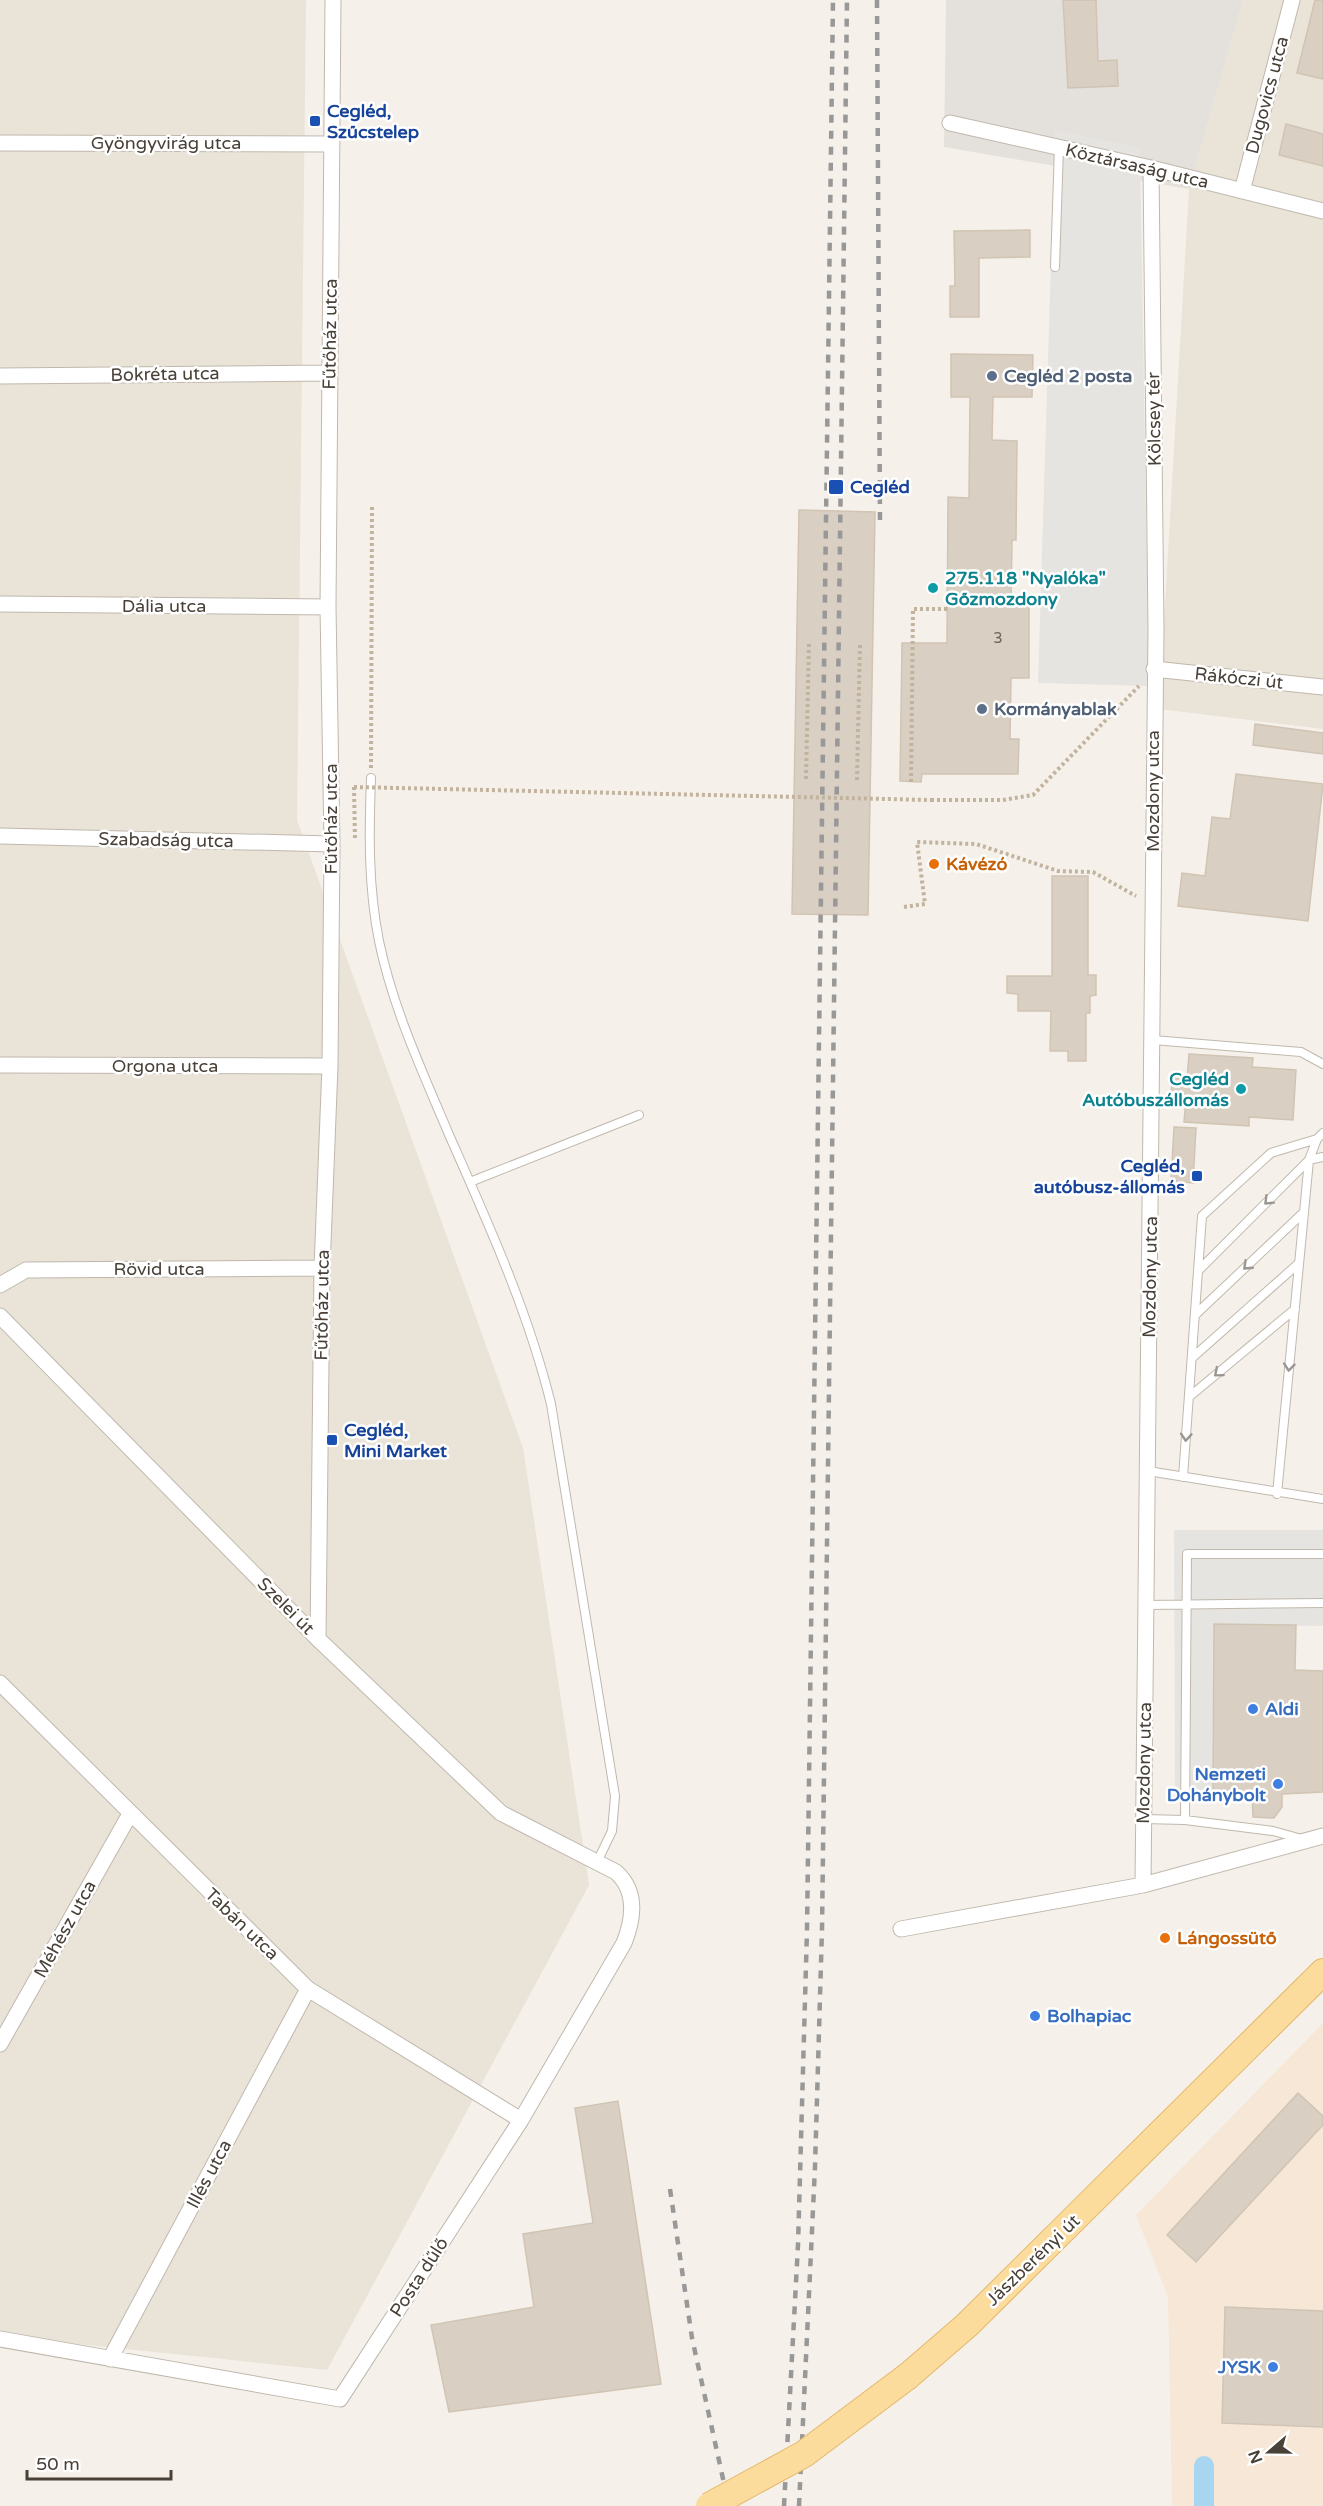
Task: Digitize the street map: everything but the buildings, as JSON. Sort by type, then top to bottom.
[{"type":"main road","name":"Jászberényi út","points":[[709,2506],[804,2454],[908,2376],[991,2302],[1323,1972]]},
{"type":"street","name":"Fűtőház utca","points":[[318,1639],[322,1268],[330,1066],[332,844],[328,607],[333,0]]},
{"type":"street","name":"Dugovics utca","points":[[1242,191],[1292,0]]},
{"type":"street","name":"Köztársaság utca","points":[[950,123],[1151,168],[1323,211]]},
{"type":"street","name":"Gyöngyvirág utca","points":[[0,143],[332,144]]},
{"type":"street","name":"Kölcsey tér","points":[[1151,168],[1155,422],[1154,669]]},
{"type":"street","name":"Bokréta utca","points":[[0,376],[330,373]]},
{"type":"street","name":"Dália utca","points":[[0,604],[328,607]]},
{"type":"street","name":"Rákóczi út","points":[[1154,669],[1323,687]]},
{"type":"street","name":"Mozdony utca","points":[[1143,1886],[1153,1040],[1154,669]]},
{"type":"street","name":"Szabadság utca","points":[[0,836],[332,844]]},
{"type":"street","name":"Orgona utca","points":[[0,1065],[330,1066]]},
{"type":"street","name":"Rövid utca","points":[[0,1285],[26,1270],[322,1268]]},
{"type":"street","name":"Szelei út","points":[[0,1316],[318,1639],[501,1813],[597,1862]]},
{"type":"street","name":"Tabán utca","points":[[0,1683],[308,1989],[521,2120]]},
{"type":"street","name":"Méhész utca","points":[[0,2044],[130,1814]]},
{"type":"street","points":[[901,1929],[1143,1886],[1323,1836]]},
{"type":"street","name":"Posta dűlő","points":[[0,2339],[340,2399],[521,2120],[624,1943],[630,1928],[631,1896],[626,1881],[597,1862]]},
{"type":"street","name":"Illés utca","points":[[110,2359],[308,1989]]},
{"type":"lane","points":[[1055,267],[1059,147]]},
{"type":"lane","points":[[371,778],[369,860],[381,949],[424,1076],[526,1317],[544,1375],[556,1433],[615,1796],[612,1831],[597,1862]]},
{"type":"lane","points":[[1153,1040],[1301,1052],[1323,1064]]},
{"type":"lane","points":[[470,1182],[639,1114]]},
{"type":"lane","points":[[1183,1478],[1202,1216],[1271,1153],[1320,1136]]},
{"type":"lane","points":[[1277,1494],[1310,1160],[1320,1136]]},
{"type":"lane","points":[[1198,1271],[1310,1160],[1323,1157]]},
{"type":"lane","points":[[1195,1315],[1304,1212]]},
{"type":"lane","points":[[1192,1358],[1299,1263]]},
{"type":"lane","points":[[1189,1397],[1295,1309]]},
{"type":"lane","points":[[1148,1471],[1277,1494],[1323,1499]]},
{"type":"lane","points":[[1185,1820],[1187,1554],[1323,1554]]},
{"type":"lane","points":[[1146,1605],[1323,1602]]},
{"type":"lane","points":[[1143,1819],[1185,1820],[1274,1831],[1306,1841]]},
{"type":"path","points":[[371,778],[372,507]]},
{"type":"path","points":[[910,782],[913,609],[947,609]]},
{"type":"path","points":[[807,779],[809,642]]},
{"type":"path","points":[[858,780],[860,643]]},
{"type":"path","points":[[355,843],[354,787],[931,800],[1004,800],[1033,795],[1154,669]]},
{"type":"path","points":[[904,907],[925,904],[917,842],[976,844],[1058,871],[1093,872],[1154,906]]},
{"type":"shaded area","points":[[0,0],[306,0],[297,820],[523,1448],[589,1885],[327,2370],[0,2336]]},
{"type":"shaded area","points":[[946,0],[1243,0],[1189,189],[944,147]]},
{"type":"shaded area","points":[[1243,0],[1323,0],[1323,729],[1159,709],[1189,189]]},
{"type":"shaded area","points":[[1055,130],[1140,148],[1149,686],[1038,683]]},
{"type":"shaded area","points":[[1174,1530],[1323,1530],[1323,1626],[1214,1625],[1213,1794],[1175,1794]]},
{"type":"shaded area","points":[[1323,2023],[1323,2506],[1172,2506],[1168,2297],[1136,2215]]},
{"type":"waterway","points":[[1204,2466],[1204,2506]]},
{"type":"railway","points":[[784,2506],[798,2245],[807,1930],[833,0]]},
{"type":"railway","points":[[799,2506],[815,2167],[822,1929],[847,0]]},
{"type":"railway","points":[[877,0],[880,523]]},
{"type":"railway","points":[[670,2189],[692,2338],[729,2506]]},
{"type":"place","name":"Cegléd, Szűcstelep","points":[[315,121]]},
{"type":"place","name":"Cegléd 2 posta","points":[[992,376]]},
{"type":"place","name":"Cegléd","points":[[836,487]]},
{"type":"place","name":"275.118 \"Nyalóka\" Gőzmozdony","points":[[933,588]]},
{"type":"place","name":"Kormányablak","points":[[982,709]]},
{"type":"place","name":"Kávézó","points":[[934,864]]},
{"type":"place","name":"Cegléd Autóbuszállomás","points":[[1241,1089]]},
{"type":"place","name":"Cegléd, autóbusz-állomás","points":[[1197,1176]]},
{"type":"place","name":"Cegléd, Mini Market","points":[[332,1440]]},
{"type":"place","name":"Aldi","points":[[1253,1709]]},
{"type":"place","name":"Nemzeti Dohánybolt","points":[[1278,1784]]},
{"type":"place","name":"Lángossütő","points":[[1165,1938]]},
{"type":"place","name":"Bolhapiac","points":[[1035,2016]]},
{"type":"place","name":"JYSK","points":[[1273,2367]]}]
